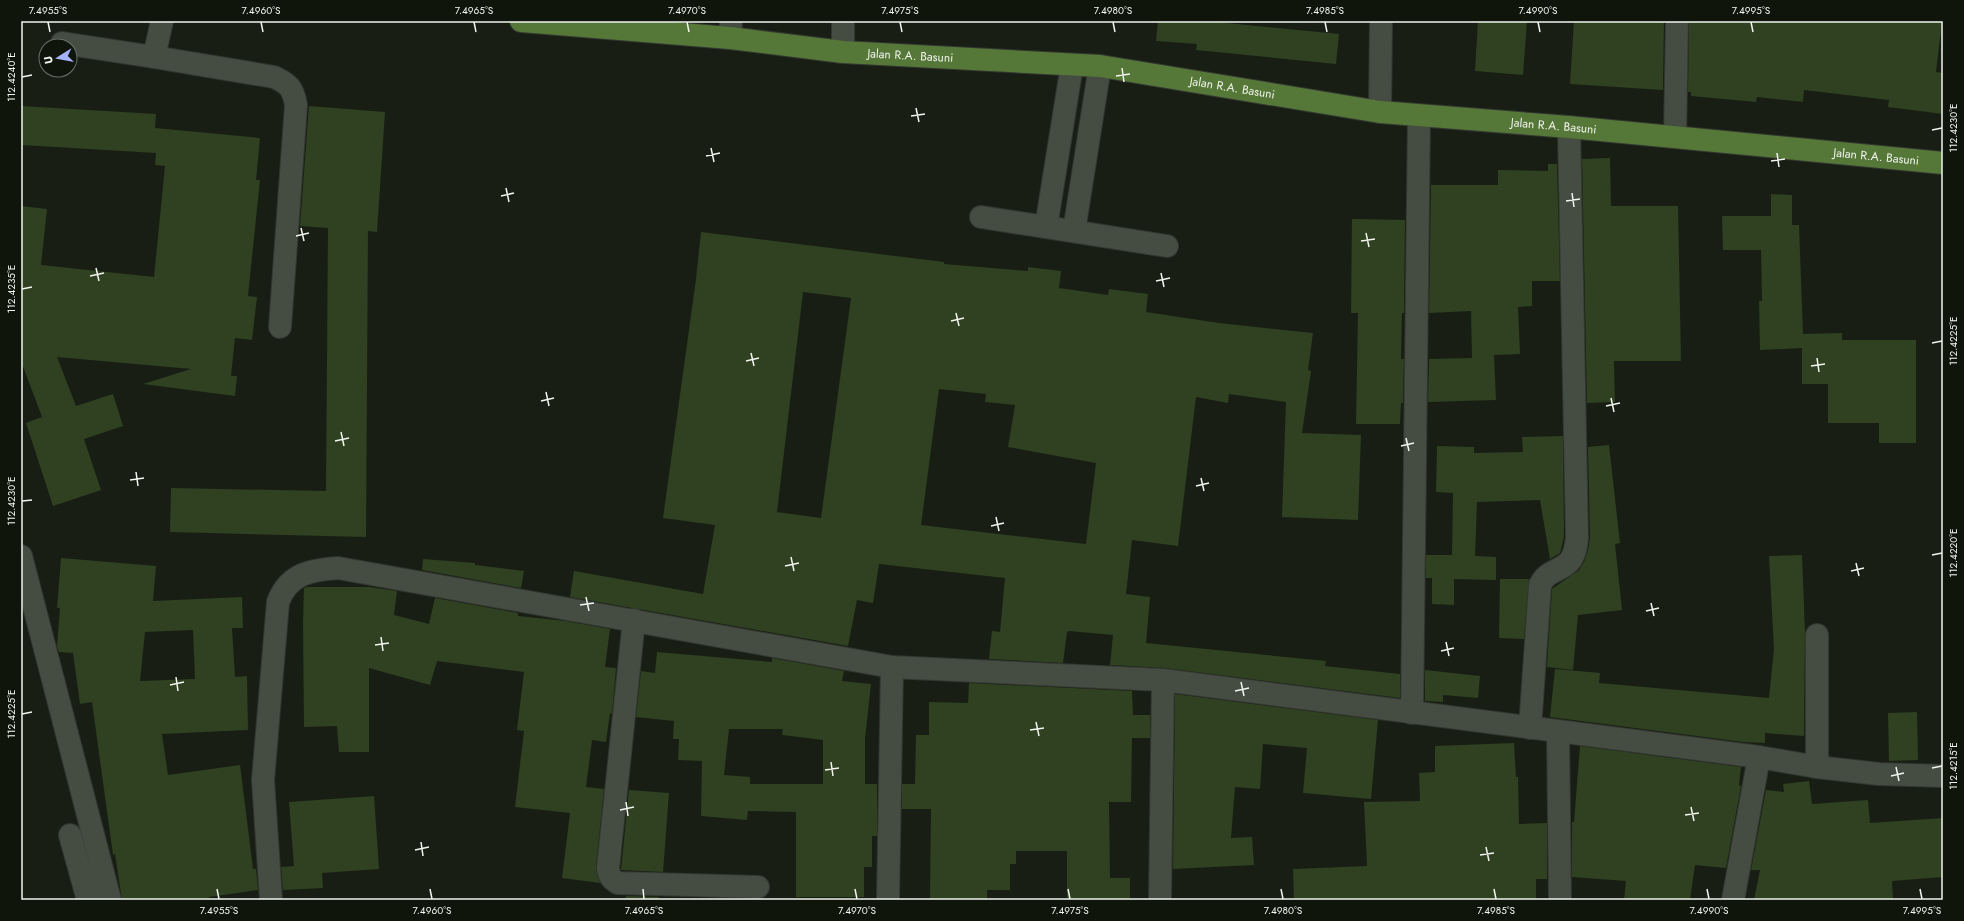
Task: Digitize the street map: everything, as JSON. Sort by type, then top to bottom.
[{"type":"main road","name":"Jalan R.A. Basuni","points":[[521,21],[731,30],[843,52],[1100,66],[1380,112],[1569,127],[1943,163]]},
{"type":"street","points":[[154,57],[162,21]]},
{"type":"street","points":[[843,21],[843,52]]},
{"type":"street","points":[[1380,112],[1381,21]]},
{"type":"street","points":[[1675,137],[1677,21]]},
{"type":"street","points":[[78,45],[274,77],[287,83],[294,93],[296,104],[280,327]]},
{"type":"street","points":[[1046,227],[1072,65]]},
{"type":"street","points":[[1074,231],[1100,66]]},
{"type":"street","points":[[1412,713],[1419,116]]},
{"type":"street","points":[[1530,728],[1540,585],[1544,578],[1568,562],[1575,552],[1577,538],[1569,127]]},
{"type":"street","points":[[981,216],[1167,246]]},
{"type":"street","points":[[21,556],[110,900]]},
{"type":"street","points":[[271,900],[263,780],[278,602],[283,590],[293,579],[306,572],[338,568],[892,667],[1163,680],[1759,758],[1817,767],[1879,774],[1943,776]]},
{"type":"street","points":[[634,620],[608,868],[609,875],[618,883],[758,887]]},
{"type":"street","points":[[1817,635],[1817,767]]},
{"type":"street","points":[[888,900],[892,667]]},
{"type":"street","points":[[1160,900],[1163,680]]},
{"type":"street","points":[[1558,732],[1560,900]]},
{"type":"street","points":[[1733,900],[1759,758]]},
{"type":"street","points":[[70,835],[88,900]]},
{"type":"building","points":[[1158,21],[1207,21],[1339,34],[1336,64],[1196,50],[1197,44],[1156,41]]},
{"type":"building","points":[[1478,21],[1527,21],[1523,75],[1475,71]]},
{"type":"building","points":[[1574,21],[1664,21],[1663,90],[1570,84]]},
{"type":"building","points":[[1689,21],[1942,21],[1936,72],[1943,73],[1943,114],[1888,107],[1889,100],[1804,90],[1803,102],[1757,97],[1756,102],[1691,96],[1691,92],[1688,92]]},
{"type":"building","points":[[21,106],[156,114],[155,128],[260,138],[256,180],[260,180],[248,296],[257,297],[252,340],[235,338],[231,376],[237,376],[235,396],[143,384],[191,369],[57,357],[76,406],[113,394],[123,426],[84,439],[101,490],[53,506],[26,423],[42,417],[21,361],[21,206],[47,209],[41,265],[154,277],[165,166],[155,165],[156,153],[21,145]]},
{"type":"building","points":[[309,106],[385,112],[377,232],[368,231],[366,537],[170,532],[171,488],[326,491],[328,228],[300,226]]},
{"type":"building","points":[[1610,158],[1611,206],[1678,206],[1681,361],[1614,361],[1615,402],[1587,403],[1582,159]]},
{"type":"building","points":[[1548,164],[1557,164],[1560,281],[1532,281],[1532,306],[1518,307],[1520,354],[1494,355],[1496,400],[1428,402],[1429,359],[1472,358],[1471,311],[1429,313],[1431,185],[1498,185],[1498,170],[1548,171]]},
{"type":"building","points":[[1771,194],[1792,195],[1792,225],[1799,225],[1803,334],[1842,333],[1842,340],[1916,340],[1916,443],[1879,443],[1879,423],[1828,423],[1828,384],[1802,384],[1802,348],[1760,350],[1759,301],[1762,301],[1761,250],[1723,250],[1722,216],[1771,216]]},
{"type":"building","points":[[1352,219],[1405,220],[1404,313],[1402,313],[1401,359],[1404,359],[1403,403],[1401,403],[1400,424],[1356,424],[1358,313],[1351,313]]},
{"type":"building","points":[[701,232],[944,262],[944,264],[1028,271],[1028,267],[1061,271],[1059,288],[1108,295],[1109,289],[1148,294],[1146,312],[1219,323],[1313,333],[1308,370],[1311,371],[1302,433],[1361,435],[1358,520],[1282,517],[1286,402],[1229,394],[1228,403],[1196,397],[1178,546],[1132,540],[1126,594],[1150,597],[1146,643],[1326,661],[1325,666],[1400,674],[1400,698],[1165,668],[1110,665],[1113,635],[1067,632],[1063,663],[989,659],[992,631],[1000,632],[1005,578],[879,564],[873,603],[857,600],[848,646],[570,597],[574,571],[703,594],[715,525],[663,518],[696,279]],"holes":[[[803,292],[851,298],[821,518],[777,512]],[[939,389],[986,394],[985,402],[1015,405],[1008,447],[1096,463],[1086,544],[921,525]]]},
{"type":"building","points":[[1563,436],[1564,537],[1560,553],[1550,559],[1540,500],[1477,502],[1475,556],[1496,557],[1496,580],[1454,579],[1454,605],[1432,604],[1432,578],[1426,578],[1426,555],[1452,555],[1453,493],[1436,492],[1437,446],[1474,447],[1474,453],[1523,452],[1522,437]]},
{"type":"building","points":[[1609,445],[1620,543],[1615,544],[1622,610],[1578,615],[1573,670],[1547,667],[1552,589],[1579,570],[1584,562],[1588,550],[1590,538],[1588,447]]},
{"type":"building","points":[[1802,555],[1805,633],[1804,736],[1765,733],[1765,743],[1743,742],[1550,717],[1555,669],[1600,673],[1599,683],[1769,698],[1774,649],[1769,556]]},
{"type":"building","points":[[61,558],[156,566],[153,601],[242,597],[243,628],[232,628],[235,677],[247,676],[248,730],[162,734],[168,775],[240,765],[253,869],[256,869],[258,890],[209,897],[210,900],[122,900],[115,854],[113,855],[92,702],[80,704],[73,653],[59,652],[57,646],[60,608],[57,608]],"holes":[[[193,630],[195,679],[140,681],[145,632]]]},
{"type":"building","points":[[423,559],[475,563],[475,565],[524,571],[521,588],[422,570]]},
{"type":"building","points":[[1500,579],[1529,579],[1524,639],[1499,638]]},
{"type":"building","points":[[369,587],[397,591],[394,615],[429,624],[435,598],[518,613],[518,616],[566,621],[610,629],[605,667],[616,668],[612,714],[610,713],[606,742],[592,740],[586,787],[604,789],[596,867],[600,883],[562,878],[570,813],[515,807],[524,731],[517,730],[524,672],[437,661],[430,685],[369,668],[369,752],[339,752],[337,726],[304,727],[303,622],[304,588]]},
{"type":"building","points":[[657,652],[772,662],[772,658],[844,671],[842,681],[871,684],[865,739],[865,784],[877,784],[877,836],[872,836],[872,867],[864,867],[864,897],[796,897],[796,812],[748,811],[747,820],[701,816],[702,761],[678,760],[679,739],[673,739],[674,721],[636,717],[641,671],[655,673]],"holes":[[[729,729],[783,729],[782,735],[823,740],[823,784],[750,784],[750,777],[724,775]]]},
{"type":"building","points":[[1425,670],[1480,676],[1478,698],[1443,695],[1443,702],[1425,701]]},
{"type":"building","points":[[969,683],[1132,691],[1133,715],[1150,715],[1150,738],[1132,738],[1131,802],[1109,802],[1110,878],[1130,878],[1130,900],[1067,900],[1067,851],[1016,851],[1016,864],[1010,864],[1010,890],[987,890],[987,900],[930,900],[931,809],[902,809],[902,784],[915,784],[916,735],[929,735],[929,702],[968,703]]},
{"type":"building","points":[[1175,694],[1378,720],[1371,799],[1303,793],[1307,748],[1263,744],[1260,789],[1235,787],[1231,838],[1252,837],[1254,865],[1173,869]]},
{"type":"building","points":[[1917,712],[1918,760],[1889,761],[1888,713]]},
{"type":"building","points":[[1514,743],[1516,777],[1518,777],[1519,824],[1547,823],[1547,879],[1536,879],[1536,900],[1294,900],[1293,869],[1367,866],[1364,802],[1420,801],[1419,773],[1435,772],[1435,746]]},
{"type":"building","points":[[1580,746],[1741,767],[1739,785],[1741,786],[1726,868],[1695,865],[1690,900],[1624,900],[1626,881],[1572,877],[1572,822],[1574,822]]},
{"type":"building","points":[[1809,781],[1812,804],[1868,800],[1870,823],[1943,818],[1943,877],[1892,881],[1893,900],[1754,900],[1760,870],[1751,870],[1766,790],[1784,792],[1783,784]]},
{"type":"building","points":[[629,790],[669,793],[663,872],[621,870]]},
{"type":"building","points":[[374,796],[379,869],[322,873],[323,888],[283,890],[281,867],[294,866],[289,802]]},
{"type":"building","points":[[626,896],[659,897],[658,900],[625,900]]}]
